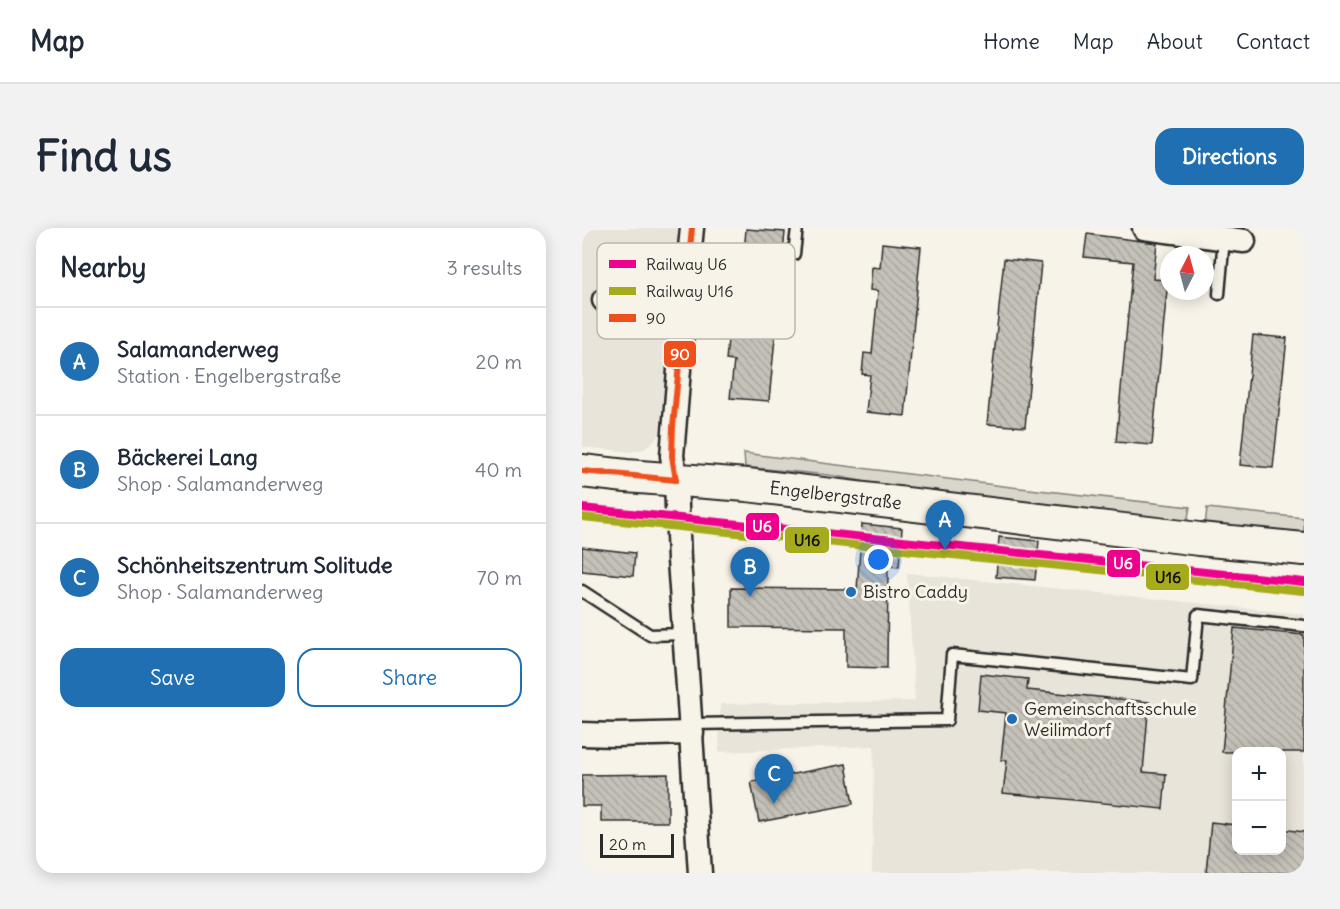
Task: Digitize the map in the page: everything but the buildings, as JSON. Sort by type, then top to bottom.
[{"type":"main road","name":"Engelbergstraße","points":[[582,471],[737,484],[1199,539],[1304,549]]},
{"type":"street","points":[[690,243],[692,228]]},
{"type":"street","points":[[1144,228],[1234,240]]},
{"type":"street","points":[[681,339],[672,456],[676,480],[678,560],[691,729],[697,872]]},
{"type":"street","points":[[582,734],[615,735],[691,729]]},
{"type":"lane","points":[[795,245],[797,228]]},
{"type":"lane","points":[[1219,294],[1234,240]]},
{"type":"lane","points":[[582,591],[650,635],[683,634]]},
{"type":"lane","points":[[691,729],[947,720],[952,655],[1192,680],[1198,615],[1304,626]]},
{"type":"shaded area","points":[[582,228],[680,228],[678,243],[597,243],[597,339],[669,339],[659,435],[645,449],[631,452],[582,447]]},
{"type":"shaded area","points":[[744,453],[1190,507],[1187,523],[950,497],[829,475],[745,467]]},
{"type":"shaded area","points":[[1207,508],[1304,518],[1304,536],[1205,526]]},
{"type":"shaded area","name":"Gemeinschaftsschule Weilimdorf","points":[[907,573],[1304,614],[1304,873],[872,873],[874,746],[719,752],[720,704],[915,701]]},
{"type":"rail line","name":"U6","points":[[582,508],[1304,582]]},
{"type":"rail line","name":"U16","points":[[582,517],[1303,591]]},
{"type":"transit line","name":"90","points":[[691,243],[692,228]]},
{"type":"transit line","name":"90","points":[[676,480],[672,456],[673,427],[681,339]]},
{"type":"transit line","name":"90","points":[[582,471],[676,480]]},
{"type":"place","name":"Salamanderweg","points":[[945,550]]},
{"type":"place","name":"Bistro Caddy","points":[[851,592]]},
{"type":"place","name":"Bäckerei Lang","points":[[750,597]]},
{"type":"place","name":"Gemeinschaftsschule Weilimdorf","points":[[1012,719]]},
{"type":"place","name":"Schönheitszentrum Solitude","points":[[774,804]]}]
